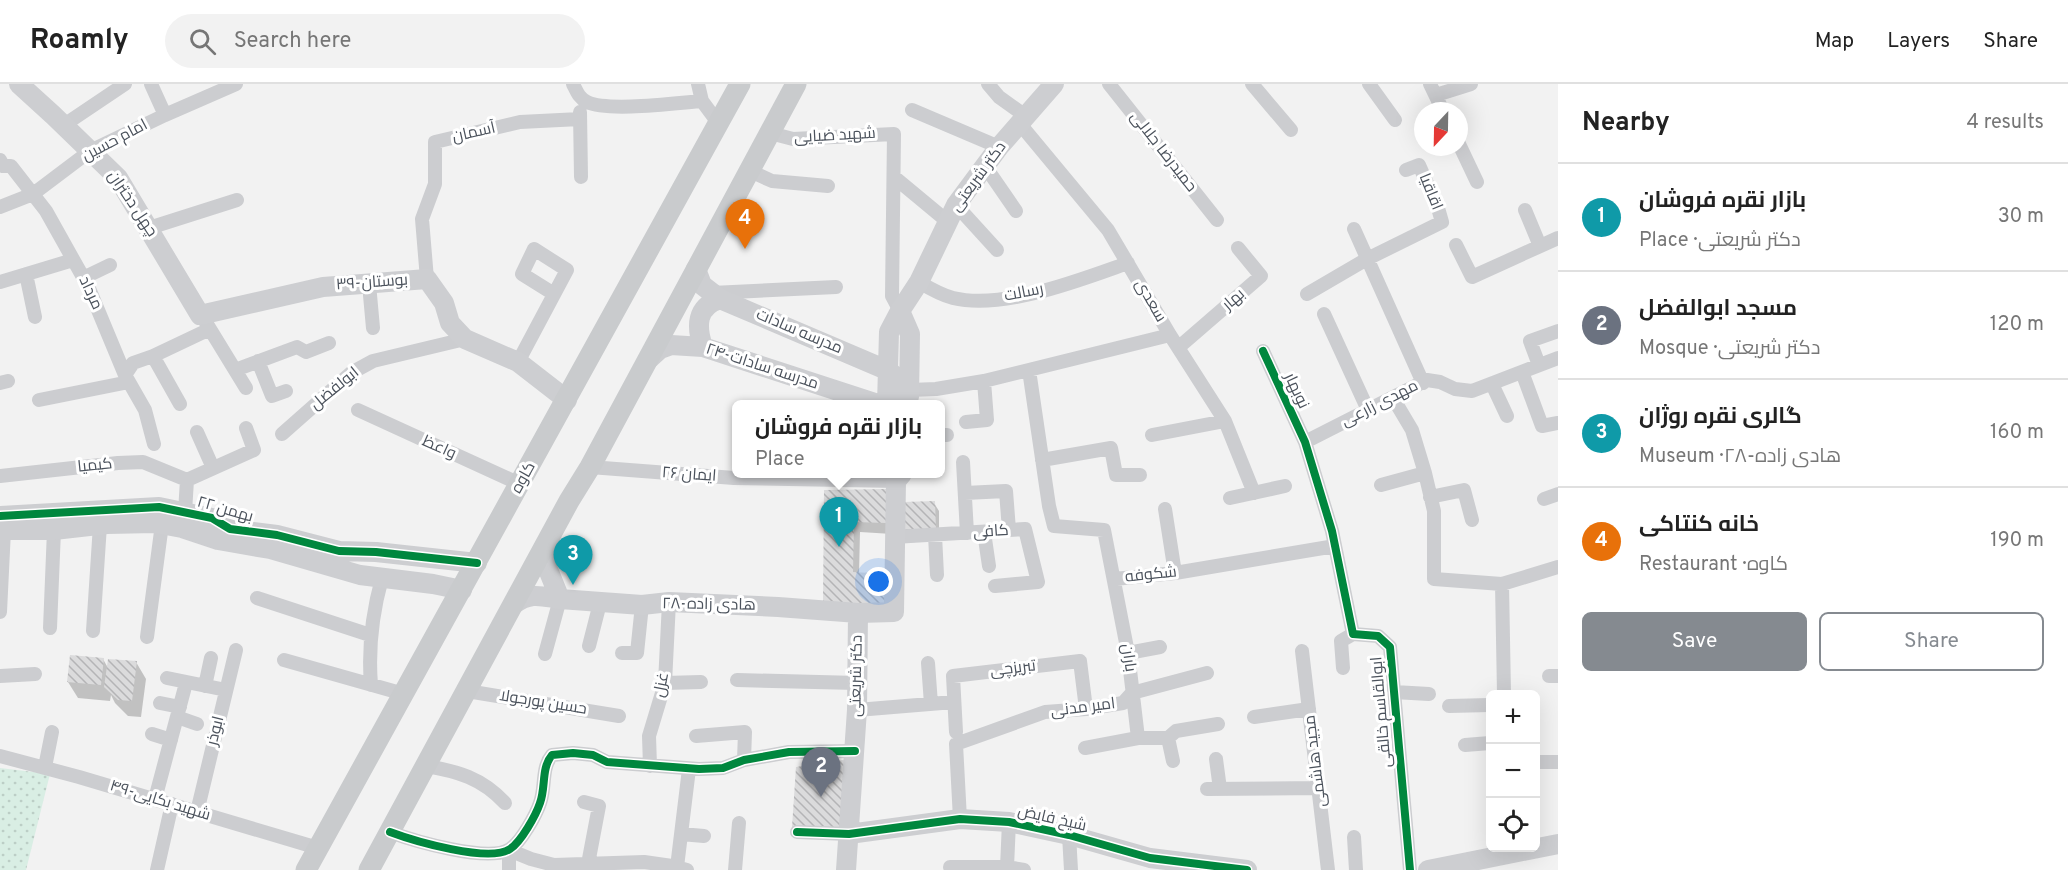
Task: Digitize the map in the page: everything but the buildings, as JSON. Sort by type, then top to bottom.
[{"type":"main road","name":"کاوه","points":[[306,870],[740,84]]},
{"type":"main road","points":[[369,870],[649,359],[796,84]]},
{"type":"street","name":"چهل دختران","points":[[19,84],[118,178],[205,322]]},
{"type":"street","points":[[64,125],[124,84]]},
{"type":"street","points":[[151,84],[165,115]]},
{"type":"street","name":"امام حسین","points":[[0,207],[33,194],[90,151],[236,84]]},
{"type":"street","points":[[573,84],[580,98],[581,177]]},
{"type":"street","points":[[698,84],[702,101],[719,123]]},
{"type":"street","name":"سعدی","points":[[988,84],[1023,120],[1108,230],[1170,335],[1225,421],[1254,493]]},
{"type":"street","name":"دکتر شریعتی","points":[[889,400],[890,332],[900,311],[919,282],[952,213],[999,147],[1054,84]]},
{"type":"street","name":"حمیدرضا جلالی","points":[[1109,84],[1217,220]]},
{"type":"street","points":[[1252,84],[1291,130]]},
{"type":"street","points":[[1370,84],[1395,120]]},
{"type":"street","points":[[1433,89],[1471,84]]},
{"type":"street","points":[[580,98],[590,103],[609,107],[702,101]]},
{"type":"street","points":[[912,110],[999,147]]},
{"type":"street","name":"آسمان","points":[[427,279],[422,219],[435,184],[435,142],[519,122],[580,119]]},
{"type":"street","name":"شهید ضیایی","points":[[770,133],[793,140],[894,134],[892,296],[900,311]]},
{"type":"street","points":[[1465,156],[1477,182]]},
{"type":"street","name":"مرداد","points":[[0,160],[3,166],[11,166],[46,211],[83,278],[127,379],[145,410],[154,444]]},
{"type":"street","name":"اقاقیا","points":[[1367,259],[1442,222],[1419,165],[1406,170]]},
{"type":"street","points":[[985,166],[1016,211]]},
{"type":"street","points":[[750,171],[772,181],[828,186]]},
{"type":"street","points":[[894,177],[952,213],[997,250]]},
{"type":"street","points":[[149,228],[237,200]]},
{"type":"street","points":[[1525,210],[1540,246]]},
{"type":"street","points":[[1354,229],[1423,383]]},
{"type":"street","points":[[1456,246],[1472,277],[1558,238]]},
{"type":"street","name":"بهار","points":[[1179,347],[1261,276],[1238,248]]},
{"type":"street","points":[[518,362],[567,270],[534,249],[522,274],[554,294]]},
{"type":"street","points":[[1307,294],[1367,259]]},
{"type":"street","points":[[0,282],[73,260]]},
{"type":"street","name":"رسالت","points":[[919,282],[952,297],[974,301],[1004,298],[1069,284],[1128,263]]},
{"type":"street","points":[[83,278],[110,266]]},
{"type":"street","points":[[696,269],[702,285],[716,296]]},
{"type":"street","points":[[26,274],[35,317]]},
{"type":"street","name":"۳۹-بوستان","points":[[205,322],[323,287],[427,279],[444,303],[450,323],[465,339]]},
{"type":"street","points":[[369,284],[373,328]]},
{"type":"street","points":[[703,347],[698,333],[698,324],[703,311],[716,296],[836,286]]},
{"type":"street","name":"مدرسه سادات","points":[[716,296],[889,371],[909,397]]},
{"type":"street","points":[[900,311],[909,334],[909,397],[1170,335]]},
{"type":"street","points":[[1324,314],[1368,410]]},
{"type":"street","points":[[39,400],[127,379],[133,363],[153,356],[205,322],[246,388]]},
{"type":"street","points":[[1539,365],[1530,341],[1558,331]]},
{"type":"street","points":[[465,339],[518,362],[567,400]]},
{"type":"street","name":"ابولفضل","points":[[282,434],[351,373],[373,362],[465,339]]},
{"type":"street","points":[[235,370],[297,347],[306,352],[329,344]]},
{"type":"street","name":"۲۴-مدرسه سادات","points":[[649,359],[660,349],[671,345],[703,347],[863,400]]},
{"type":"street","name":"نوبهار","points":[[1263,351],[1305,442]]},
{"type":"street","points":[[153,356],[180,404]]},
{"type":"street","name":"مهدی زارعی","points":[[1305,442],[1427,380],[1440,382],[1455,389],[1472,391],[1558,358]]},
{"type":"street","points":[[258,361],[272,396],[286,391]]},
{"type":"street","name":"شکوفه","points":[[1029,370],[1054,526],[1104,531],[1114,579],[1175,573],[1335,546]]},
{"type":"street","points":[[1522,372],[1542,426],[1558,423]]},
{"type":"street","points":[[966,422],[987,420],[984,381]]},
{"type":"street","points":[[1492,384],[1507,416]]},
{"type":"street","points":[[1393,398],[1412,430],[1434,511],[1434,579],[1502,584],[1558,567]]},
{"type":"street","name":"واعظ","points":[[358,410],[520,484]]},
{"type":"street","points":[[1152,435],[1225,421]]},
{"type":"street","points":[[185,512],[187,480],[254,450],[246,428]]},
{"type":"street","points":[[197,432],[213,468]]},
{"type":"street","points":[[1305,442],[1335,546],[1353,634],[1341,641],[1343,669]]},
{"type":"street","points":[[1042,460],[1111,448],[1116,475],[1140,475]]},
{"type":"street","name":"کیمیا","points":[[0,476],[142,462],[187,480]]},
{"type":"street","points":[[963,462],[967,533]]},
{"type":"street","name":"۲۶ ایمان","points":[[590,467],[732,478]]},
{"type":"street","points":[[1381,485],[1425,473]]},
{"type":"street","name":"دکتر شریعتی","points":[[846,870],[857,710],[858,613],[894,612],[895,478]]},
{"type":"street","points":[[1230,498],[1285,486]]},
{"type":"street","points":[[1430,497],[1464,490],[1472,520]]},
{"type":"street","points":[[965,493],[1006,491],[1009,530]]},
{"type":"street","points":[[1544,499],[1558,494]]},
{"type":"street","name":"۲۲ بهمن","points":[[1,525],[159,507],[212,518],[230,529],[277,535],[339,551],[477,563]]},
{"type":"street","points":[[1165,509],[1175,573]]},
{"type":"street","points":[[147,637],[162,524]]},
{"type":"street","name":"۲۲ بهمن","points":[[1,525],[54,530],[100,525],[162,524],[218,540],[270,549],[360,575],[462,590]]},
{"type":"street","points":[[0,612],[1,525]]},
{"type":"street","points":[[93,631],[100,525]]},
{"type":"street","name":"کافی","points":[[894,537],[1026,529],[1038,582],[994,586]]},
{"type":"street","points":[[50,628],[54,530]]},
{"type":"street","points":[[984,532],[989,566]]},
{"type":"street","points":[[935,535],[937,575]]},
{"type":"street","points":[[544,548],[547,567],[560,599],[545,654]]},
{"type":"street","points":[[422,583],[429,579],[432,573],[427,557]]},
{"type":"street","points":[[371,685],[370,635],[373,608],[382,578]]},
{"type":"street","name":"باران","points":[[1114,579],[1128,652],[1138,738]]},
{"type":"street","points":[[1502,584],[1504,690]]},
{"type":"street","name":"۲۸-هادی زاده","points":[[514,604],[524,597],[534,595],[600,603],[642,605],[669,602],[778,606],[858,613]]},
{"type":"street","points":[[257,598],[370,635]]},
{"type":"street","name":"غزل","points":[[650,766],[649,736],[665,683],[669,602]]},
{"type":"street","points":[[589,646],[600,603]]},
{"type":"street","points":[[622,653],[637,652],[642,605]]},
{"type":"street","name":"ابوالقاسم خالقی","points":[[1353,634],[1378,636],[1390,647],[1410,870]]},
{"type":"street","points":[[1128,652],[1160,647]]},
{"type":"street","name":"ابوذر","points":[[196,812],[236,650]]},
{"type":"street","name":"مجید هاشمی","points":[[1302,651],[1328,870]]},
{"type":"street","points":[[204,686],[211,658]]},
{"type":"street","points":[[284,660],[404,694]]},
{"type":"street","name":"تبریزچی","points":[[960,819],[953,676],[1080,661],[1086,709]]},
{"type":"street","points":[[928,663],[931,704]]},
{"type":"street","name":"امیر مدنی","points":[[956,738],[1045,712],[1124,703],[1132,693],[1207,673]]},
{"type":"street","points":[[0,676],[35,674]]},
{"type":"street","points":[[166,678],[226,690]]},
{"type":"street","points":[[737,680],[857,683]]},
{"type":"street","points":[[665,683],[701,682]]},
{"type":"street","points":[[155,799],[186,683]]},
{"type":"street","name":"حسین پورجولا","points":[[466,691],[619,716]]},
{"type":"street","points":[[1394,692],[1429,694]]},
{"type":"street","points":[[857,710],[954,702]]},
{"type":"street","points":[[160,703],[197,723]]},
{"type":"street","points":[[1449,706],[1486,705]]},
{"type":"street","points":[[1254,717],[1309,709]]},
{"type":"street","points":[[1085,748],[1138,738],[1168,738],[1176,731],[1218,724]]},
{"type":"street","points":[[45,767],[52,732]]},
{"type":"street","points":[[696,736],[745,732],[744,760]]},
{"type":"street","points":[[152,734],[171,740]]},
{"type":"street","points":[[1168,738],[1173,762]]},
{"type":"street","points":[[1465,745],[1486,743]]},
{"type":"street","points":[[390,832],[418,842],[491,855],[509,850],[516,844],[541,802],[547,761],[552,754],[593,755],[607,762],[690,769],[723,768],[744,760],[789,752],[855,751]]},
{"type":"street","name":"۴۹-شهید بکایی","points":[[0,756],[45,767],[318,848]]},
{"type":"street","points":[[1216,759],[1213,789],[1319,788]]},
{"type":"street","points":[[1540,762],[1558,762]]},
{"type":"street","points":[[426,766],[457,771],[494,790],[505,802]]},
{"type":"street","points":[[509,850],[554,867],[644,862],[658,867],[682,868],[681,834],[690,769]]},
{"type":"street","points":[[584,802],[599,806],[588,864]]},
{"type":"street","points":[[157,870],[172,804]]},
{"type":"street","name":"شیخ فایض","points":[[849,834],[960,819],[1010,822],[1069,835],[1150,858],[1247,870]]},
{"type":"street","points":[[1007,867],[1010,822]]},
{"type":"street","points":[[735,870],[739,823]]},
{"type":"street","points":[[796,832],[849,834]]},
{"type":"street","points":[[681,834],[704,836]]},
{"type":"street","points":[[1069,835],[1071,870]]},
{"type":"street","points":[[1354,837],[1356,870]]},
{"type":"street","points":[[1540,846],[1558,844]]},
{"type":"street","points":[[508,870],[509,850]]},
{"type":"street","points":[[1428,870],[1499,852]]},
{"type":"street","points":[[950,867],[1007,867],[1024,870]]},
{"type":"green space","points":[[0,768],[50,774],[26,870],[0,870]]},
{"type":"cycle path","points":[[1263,351],[1305,442],[1332,531],[1353,634],[1378,636],[1390,647],[1410,870]]},
{"type":"cycle path","points":[[0,516],[159,507],[212,518],[230,529],[277,535],[339,551],[376,552],[477,563]]},
{"type":"cycle path","points":[[390,832],[433,845],[469,852],[500,853],[510,849],[523,835],[538,808],[542,797],[546,766],[552,755],[573,753],[593,755],[607,762],[699,769],[723,768],[744,760],[789,752],[855,751]]},
{"type":"cycle path","points":[[797,832],[849,834],[960,819],[1009,822],[1069,835],[1150,858],[1247,870]]},
{"type":"place","name":"خانه کنتاکی","points":[[745,249]]},
{"type":"place","name":"بازار نقره فروشان","points":[[839,547]]},
{"type":"place","name":"گالری نقره روژان","points":[[573,585]]},
{"type":"place","name":"مسجد ابوالفضل","points":[[821,797]]}]
